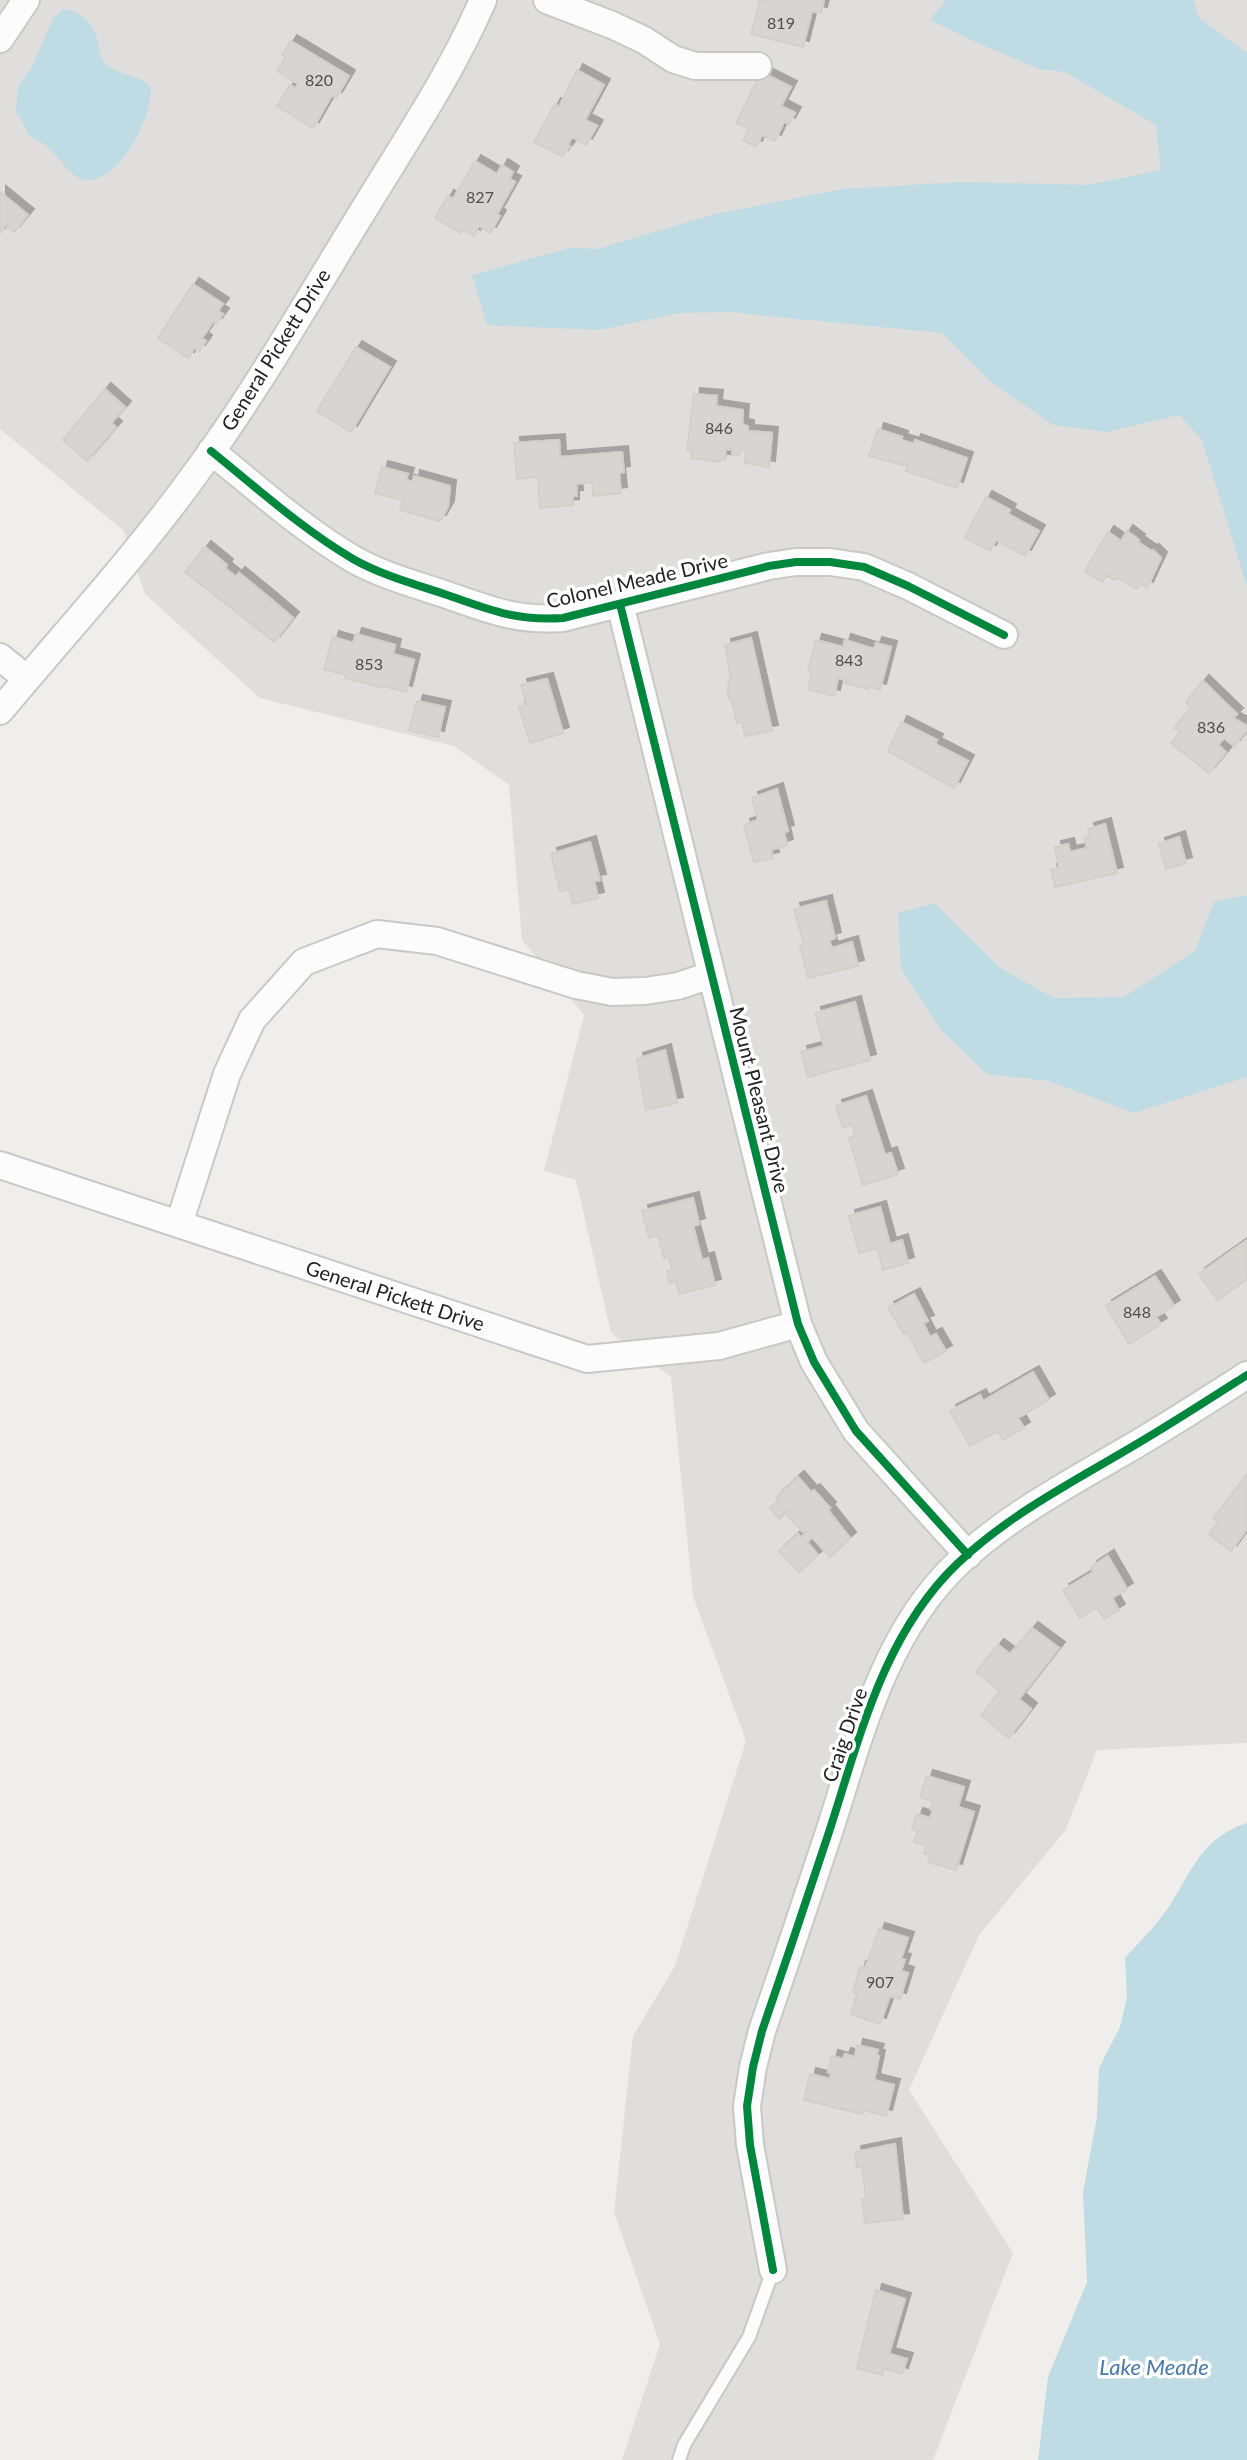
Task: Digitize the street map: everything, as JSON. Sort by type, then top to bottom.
[{"type":"street","points":[[0,39],[26,0]]},
{"type":"street","name":"General Pickett Drive","points":[[0,711],[147,537],[253,390],[424,110],[470,31],[483,0]]},
{"type":"street","points":[[547,0],[612,25],[644,40],[673,59],[695,66],[758,66]]},
{"type":"street","name":"Colonel Meade Drive","points":[[211,451],[323,540],[355,560],[382,573],[508,616],[563,618],[769,566],[830,562],[864,567],[1004,635]]},
{"type":"street","name":"Mount Pleasant Drive","points":[[620,604],[798,1324],[814,1362],[856,1431],[968,1555]]},
{"type":"street","points":[[0,657],[27,679]]},
{"type":"street","points":[[179,1224],[227,1074],[252,1020],[304,962],[377,934],[437,941],[576,985],[612,992],[678,986],[711,975]]},
{"type":"street","name":"General Pickett Drive","points":[[0,1165],[587,1359],[719,1346],[798,1324]]},
{"type":"street","name":"Craig Drive","points":[[773,2270],[750,2145],[747,2106],[753,2067],[762,2031],[884,1670],[902,1633],[925,1600],[968,1555],[1057,1490],[1247,1375]]},
{"type":"lane","points":[[679,2460],[684,2445],[749,2337],[773,2270]]},
{"type":"shaded area","points":[[0,0],[1247,0],[1247,1743],[1097,1750],[1065,1831],[979,1935],[909,2090],[1013,2253],[933,2460],[622,2460],[660,2344],[614,2212],[633,2036],[675,1966],[746,1741],[693,1596],[671,1377],[611,1333],[576,1180],[544,1171],[584,1015],[522,940],[509,785],[454,746],[260,698],[145,594],[124,531],[0,429]]},
{"type":"water","points":[[946,0],[1193,0],[1199,18],[1247,53],[1247,587],[1202,440],[1179,415],[1107,432],[1053,425],[991,382],[942,333],[727,312],[679,313],[600,330],[487,325],[472,275],[569,248],[597,249],[715,214],[843,189],[961,182],[1088,185],[1161,170],[1156,125],[1065,72],[1039,69],[930,20]]},
{"type":"water","points":[[63,9],[78,14],[91,25],[101,57],[108,66],[145,82],[151,88],[146,115],[135,140],[115,167],[95,179],[81,179],[74,175],[48,147],[28,134],[16,113],[18,87],[31,68],[53,19]]},
{"type":"water","points":[[1247,895],[1247,1077],[1134,1113],[1049,1081],[987,1074],[941,1030],[901,969],[898,913],[934,903],[1000,968],[1054,998],[1124,997],[1195,951],[1214,902]]},
{"type":"water","name":"Lake Meade","points":[[1247,1823],[1247,2460],[1038,2460],[1048,2377],[1087,2282],[1083,2192],[1097,2117],[1099,2068],[1120,2027],[1127,1997],[1125,1958],[1161,1917],[1207,1848],[1231,1830]]},
{"type":"building","points":[[760,0],[824,0],[821,13],[812,11],[803,47],[751,34]]},
{"type":"building","points":[[291,41],[349,76],[336,98],[332,95],[313,128],[277,106],[290,85],[296,88],[298,84],[277,71]]},
{"type":"building","points":[[577,70],[604,85],[585,120],[597,126],[586,145],[572,137],[570,146],[562,156],[534,142],[555,104],[559,107]]},
{"type":"building","points":[[761,72],[791,87],[781,106],[795,113],[789,124],[784,122],[775,141],[762,135],[756,147],[743,140],[749,129],[736,123]]},
{"type":"building","points":[[475,161],[497,174],[502,165],[513,172],[509,179],[515,182],[490,233],[479,226],[474,236],[463,229],[461,233],[435,218],[448,196],[453,199]]},
{"type":"building","points":[[0,192],[28,215],[14,232],[6,225],[0,233]]},
{"type":"building","points":[[193,284],[223,304],[218,311],[223,314],[202,338],[206,341],[199,351],[194,348],[188,358],[158,338]]},
{"type":"building","points":[[356,347],[390,367],[351,432],[317,411]]},
{"type":"building","points":[[105,389],[125,407],[111,423],[116,427],[87,461],[63,440]]},
{"type":"building","points":[[694,394],[717,396],[716,406],[743,410],[742,425],[748,426],[748,431],[772,433],[769,467],[745,463],[746,450],[732,455],[732,450],[726,449],[725,460],[720,462],[691,458],[692,450],[687,450]]},
{"type":"building","points":[[878,429],[902,437],[901,440],[914,444],[915,440],[967,458],[957,488],[906,471],[908,466],[869,456]]},
{"type":"building","points":[[559,440],[560,457],[622,452],[624,472],[619,473],[621,493],[593,496],[592,482],[576,484],[577,496],[573,496],[573,505],[540,508],[538,477],[517,479],[514,443]]},
{"type":"building","points":[[382,467],[408,474],[406,480],[413,482],[414,476],[450,486],[448,507],[440,521],[400,510],[403,500],[375,493]]},
{"type":"building","points":[[986,497],[1010,510],[1008,514],[1039,531],[1025,556],[996,540],[990,551],[965,537]]},
{"type":"building","points":[[1127,531],[1161,558],[1147,588],[1141,583],[1137,589],[1118,578],[1113,580],[1107,574],[1102,582],[1085,571],[1108,532],[1121,541]]},
{"type":"building","points":[[205,547],[236,577],[239,573],[272,600],[252,624],[185,572]]},
{"type":"building","points":[[272,600],[293,618],[274,642],[252,624]]},
{"type":"building","points":[[356,634],[395,645],[393,654],[414,660],[406,692],[345,678],[346,675],[324,669],[333,637],[353,643]]},
{"type":"building","points":[[751,638],[772,731],[745,736],[742,722],[737,723],[727,690],[728,681],[731,680],[725,645]]},
{"type":"building","points":[[816,640],[843,647],[845,640],[874,649],[876,643],[891,647],[880,690],[845,683],[846,680],[838,678],[834,696],[808,689],[812,672],[808,670]]},
{"type":"building","points":[[547,679],[563,733],[530,743],[519,707],[527,705],[521,685]]},
{"type":"building","points":[[1203,681],[1237,714],[1233,718],[1247,726],[1234,746],[1224,738],[1218,745],[1226,752],[1209,773],[1171,743],[1180,732],[1174,728],[1191,707],[1186,702]]},
{"type":"building","points":[[417,701],[445,707],[438,737],[409,730]]},
{"type":"building","points":[[901,722],[937,740],[935,744],[968,761],[954,788],[888,751]]},
{"type":"building","points":[[777,789],[788,831],[784,832],[787,845],[771,850],[773,858],[754,862],[744,825],[758,820],[752,798]]},
{"type":"building","points":[[1105,824],[1117,873],[1055,887],[1051,870],[1059,868],[1055,847],[1068,844],[1070,852],[1087,848],[1084,838],[1090,837],[1088,829]]},
{"type":"building","points":[[1179,837],[1186,863],[1166,869],[1159,844]]},
{"type":"building","points":[[590,842],[600,880],[594,881],[598,898],[573,904],[569,889],[560,891],[551,854]]},
{"type":"building","points":[[826,901],[835,938],[829,940],[832,948],[852,942],[858,966],[808,978],[800,946],[804,945],[794,909]]},
{"type":"building","points":[[855,1002],[870,1060],[808,1077],[801,1052],[824,1046],[815,1013]]},
{"type":"building","points":[[665,1050],[677,1103],[646,1110],[637,1059]]},
{"type":"building","points":[[866,1096],[885,1155],[891,1153],[898,1174],[863,1185],[849,1138],[855,1136],[852,1124],[843,1127],[836,1106]]},
{"type":"building","points":[[693,1198],[699,1224],[693,1226],[702,1260],[708,1258],[715,1285],[679,1294],[676,1281],[670,1283],[667,1271],[672,1270],[669,1257],[664,1258],[658,1235],[649,1238],[642,1211]]},
{"type":"building","points":[[880,1207],[890,1244],[902,1240],[908,1263],[883,1270],[877,1248],[859,1253],[849,1216]]},
{"type":"building","points":[[1247,1240],[1247,1279],[1218,1300],[1199,1274]]},
{"type":"building","points":[[1155,1276],[1174,1306],[1156,1317],[1161,1324],[1129,1344],[1106,1306]]},
{"type":"building","points":[[914,1294],[928,1321],[923,1323],[930,1337],[936,1334],[946,1351],[924,1363],[907,1332],[904,1334],[888,1308]]},
{"type":"building","points":[[1033,1372],[1049,1400],[1018,1418],[1024,1428],[1003,1440],[998,1431],[970,1446],[950,1411],[980,1395],[983,1401]]},
{"type":"building","points":[[1247,1474],[1247,1529],[1231,1551],[1209,1534],[1218,1522],[1213,1518]]},
{"type":"building","points":[[798,1477],[830,1508],[828,1510],[850,1538],[830,1557],[812,1537],[807,1542],[818,1555],[799,1572],[779,1551],[798,1534],[801,1537],[807,1532],[803,1532],[787,1515],[789,1510],[779,1519],[770,1508],[779,1500],[776,1497]]},
{"type":"building","points":[[1108,1556],[1127,1589],[1112,1598],[1119,1610],[1104,1619],[1097,1607],[1080,1618],[1063,1590],[1093,1572],[1091,1567]]},
{"type":"building","points":[[1032,1628],[1059,1648],[1019,1699],[1031,1709],[1009,1738],[981,1715],[1000,1691],[976,1672],[998,1645],[1010,1654]]},
{"type":"building","points":[[927,1776],[964,1787],[958,1807],[974,1812],[956,1870],[928,1862],[930,1855],[924,1853],[926,1845],[914,1842],[918,1831],[912,1829],[917,1814],[930,1818],[933,1811],[933,1801],[920,1797]]},
{"type":"building","points":[[879,1929],[908,1938],[901,1959],[905,1960],[901,1971],[908,1973],[900,1999],[890,1996],[880,2024],[851,2014],[860,1967],[865,1968]]},
{"type":"building","points":[[857,2045],[878,2050],[874,2080],[894,2085],[886,2116],[863,2110],[862,2114],[804,2100],[810,2074],[830,2079],[831,2073],[828,2072],[832,2056],[843,2059],[845,2054],[855,2057]]},
{"type":"building","points":[[895,2144],[903,2219],[865,2223],[862,2166],[857,2167],[855,2152]]},
{"type":"building","points":[[876,2290],[905,2299],[889,2354],[907,2359],[902,2374],[884,2368],[882,2375],[857,2368]]},
{"type":"cycle path","points":[[211,451],[298,521],[353,559],[401,580],[505,614],[563,618],[769,566],[830,562],[864,567],[1004,635]]},
{"type":"cycle path","points":[[620,604],[798,1324],[814,1362],[856,1431],[968,1555]]},
{"type":"cycle path","points":[[773,2270],[750,2145],[747,2106],[753,2067],[762,2031],[864,1723],[893,1654],[932,1592],[957,1564],[994,1532],[1247,1375]]}]
